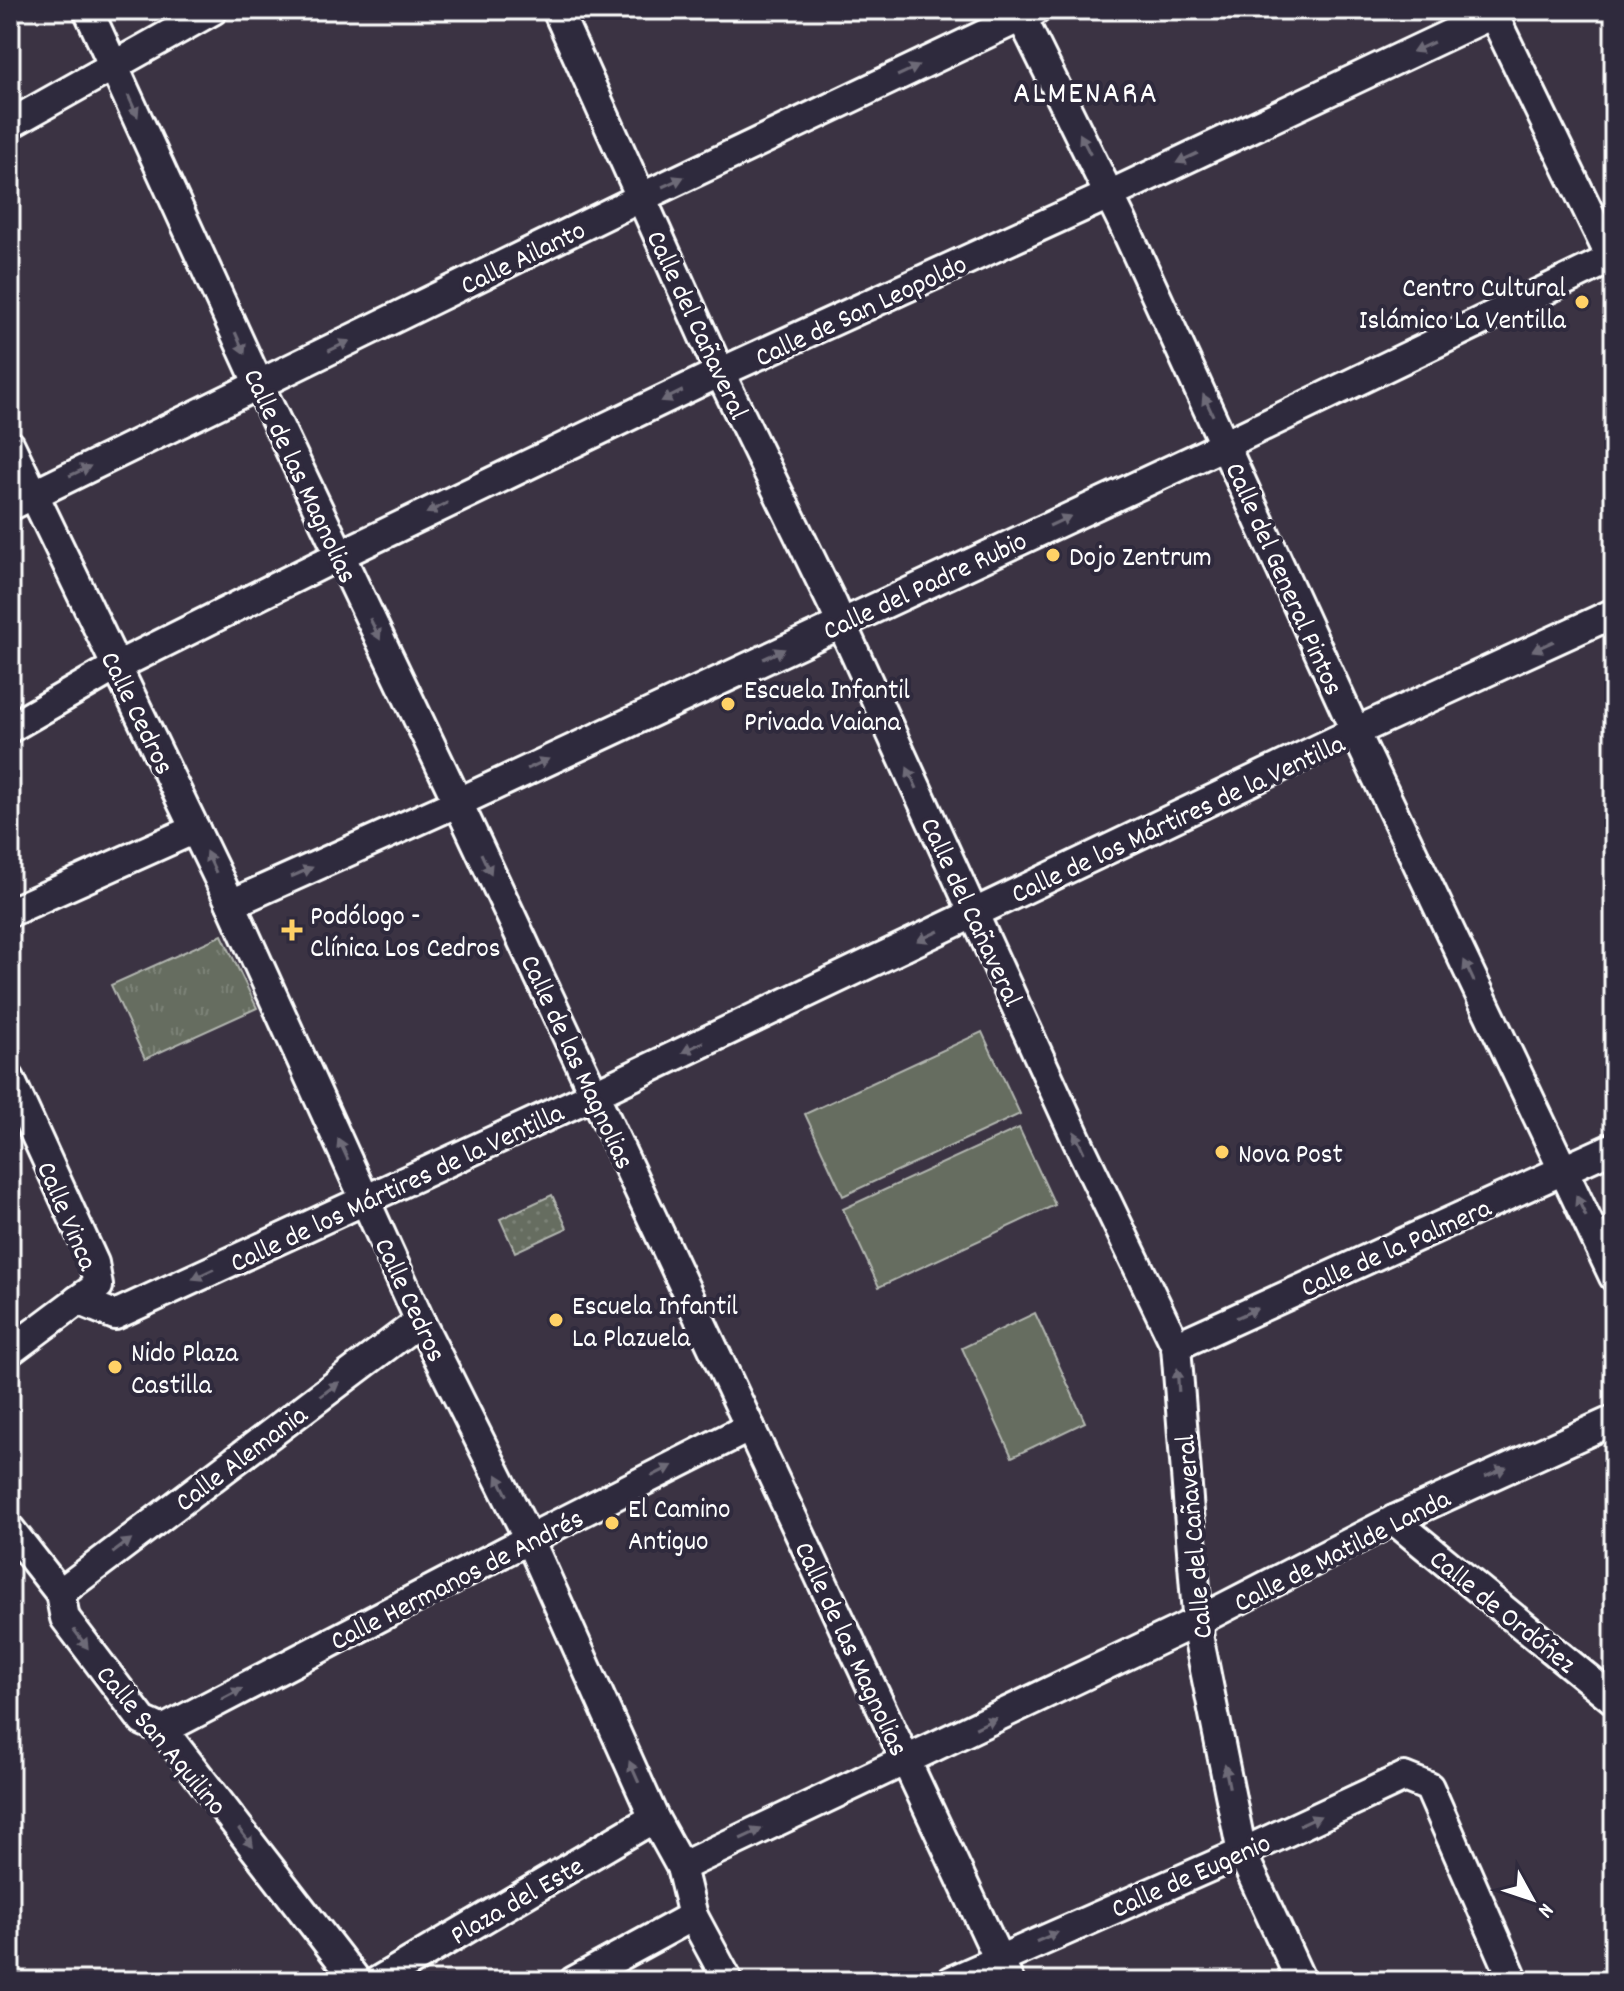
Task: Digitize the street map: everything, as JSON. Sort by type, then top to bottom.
[{"type":"street","name":"Calle de las Magnolias","points":[[88,10],[259,385],[595,1094],[1004,1970]]},
{"type":"street","points":[[10,124],[213,10]]},
{"type":"street","name":"Calle del Cañaveral","points":[[557,10],[720,373],[841,623],[1077,1140],[1176,1346],[1196,1622],[1242,1853],[1301,1981]]},
{"type":"street","points":[[1495,11],[1613,260]]},
{"type":"street","name":"Calle de San Leopoldo","points":[[10,728],[117,666],[340,555],[720,373],[1110,194],[1495,11]]},
{"type":"street","name":"Calle Ailanto","points":[[22,499],[1025,12]]},
{"type":"street","name":"Calle del General Pintos","points":[[1025,12],[1356,732],[1614,1277]]},
{"type":"street","name":"Calle del Padre Rubio","points":[[231,904],[1226,444],[1613,260]]},
{"type":"street","name":"Calle Cedros","points":[[10,445],[22,499],[117,666],[231,904],[420,1321],[529,1539],[654,1818],[681,1867],[693,1916],[728,1981]]},
{"type":"street","name":"Calle de los Mártires de la Ventilla","points":[[78,1300],[115,1315],[595,1094],[1356,732],[1614,613]]},
{"type":"street","points":[[10,912],[195,829]]},
{"type":"street","name":"Calle Vinca","points":[[10,1079],[94,1263],[98,1286],[78,1300]]},
{"type":"street","name":"Calle de la Palmera","points":[[1176,1346],[1614,1147]]},
{"type":"street","points":[[10,1351],[78,1300]]},
{"type":"street","name":"Calle Alemania","points":[[60,1593],[420,1321]]},
{"type":"street","name":"Calle de Matilde Landa","points":[[681,1867],[1196,1622],[1394,1520],[1614,1420]]},
{"type":"street","name":"Calle Hermanos de Andrés","points":[[163,1730],[750,1427]]},
{"type":"street","name":"Calle de Ordóñez","points":[[1394,1520],[1614,1700]]},
{"type":"street","name":"Calle San Aquilino","points":[[10,1529],[60,1593],[65,1618],[143,1721],[163,1730],[357,1981]]},
{"type":"street","name":"Calle de Eugenio","points":[[951,1981],[1004,1970],[1404,1777],[1429,1787],[1514,1981]]},
{"type":"street","name":"Plaza del Este","points":[[378,1981],[654,1818]]},
{"type":"street","points":[[574,1981],[693,1916]]},
{"type":"green space","points":[[222,935],[257,1008],[145,1059],[111,985]]},
{"type":"green space","points":[[982,1032],[1020,1114],[843,1196],[805,1114]]},
{"type":"green space","points":[[1019,1128],[1055,1205],[879,1287],[843,1209]]},
{"type":"green space","points":[[552,1195],[567,1228],[515,1252],[500,1219]]},
{"type":"green space","points":[[1035,1313],[1085,1422],[1012,1457],[962,1348]]},
{"type":"place","name":"Centro Cultural Islámico La Ventilla","points":[[1582,302]]},
{"type":"place","name":"Dojo Zentrum","points":[[1053,555]]},
{"type":"place","name":"Escuela Infantil Privada Vaiana","points":[[728,704]]},
{"type":"place","name":"Podólogo - Clínica Los Cedros","points":[[292,930]]},
{"type":"place","name":"Nova Post","points":[[1222,1152]]},
{"type":"place","name":"Escuela Infantil La Plazuela","points":[[556,1320]]},
{"type":"place","name":"Nido Plaza Castilla","points":[[115,1367]]},
{"type":"place","name":"El Camino Antiguo","points":[[612,1523]]},
{"type":"district","name":"ALMENARA","points":[[1086,91]]}]
